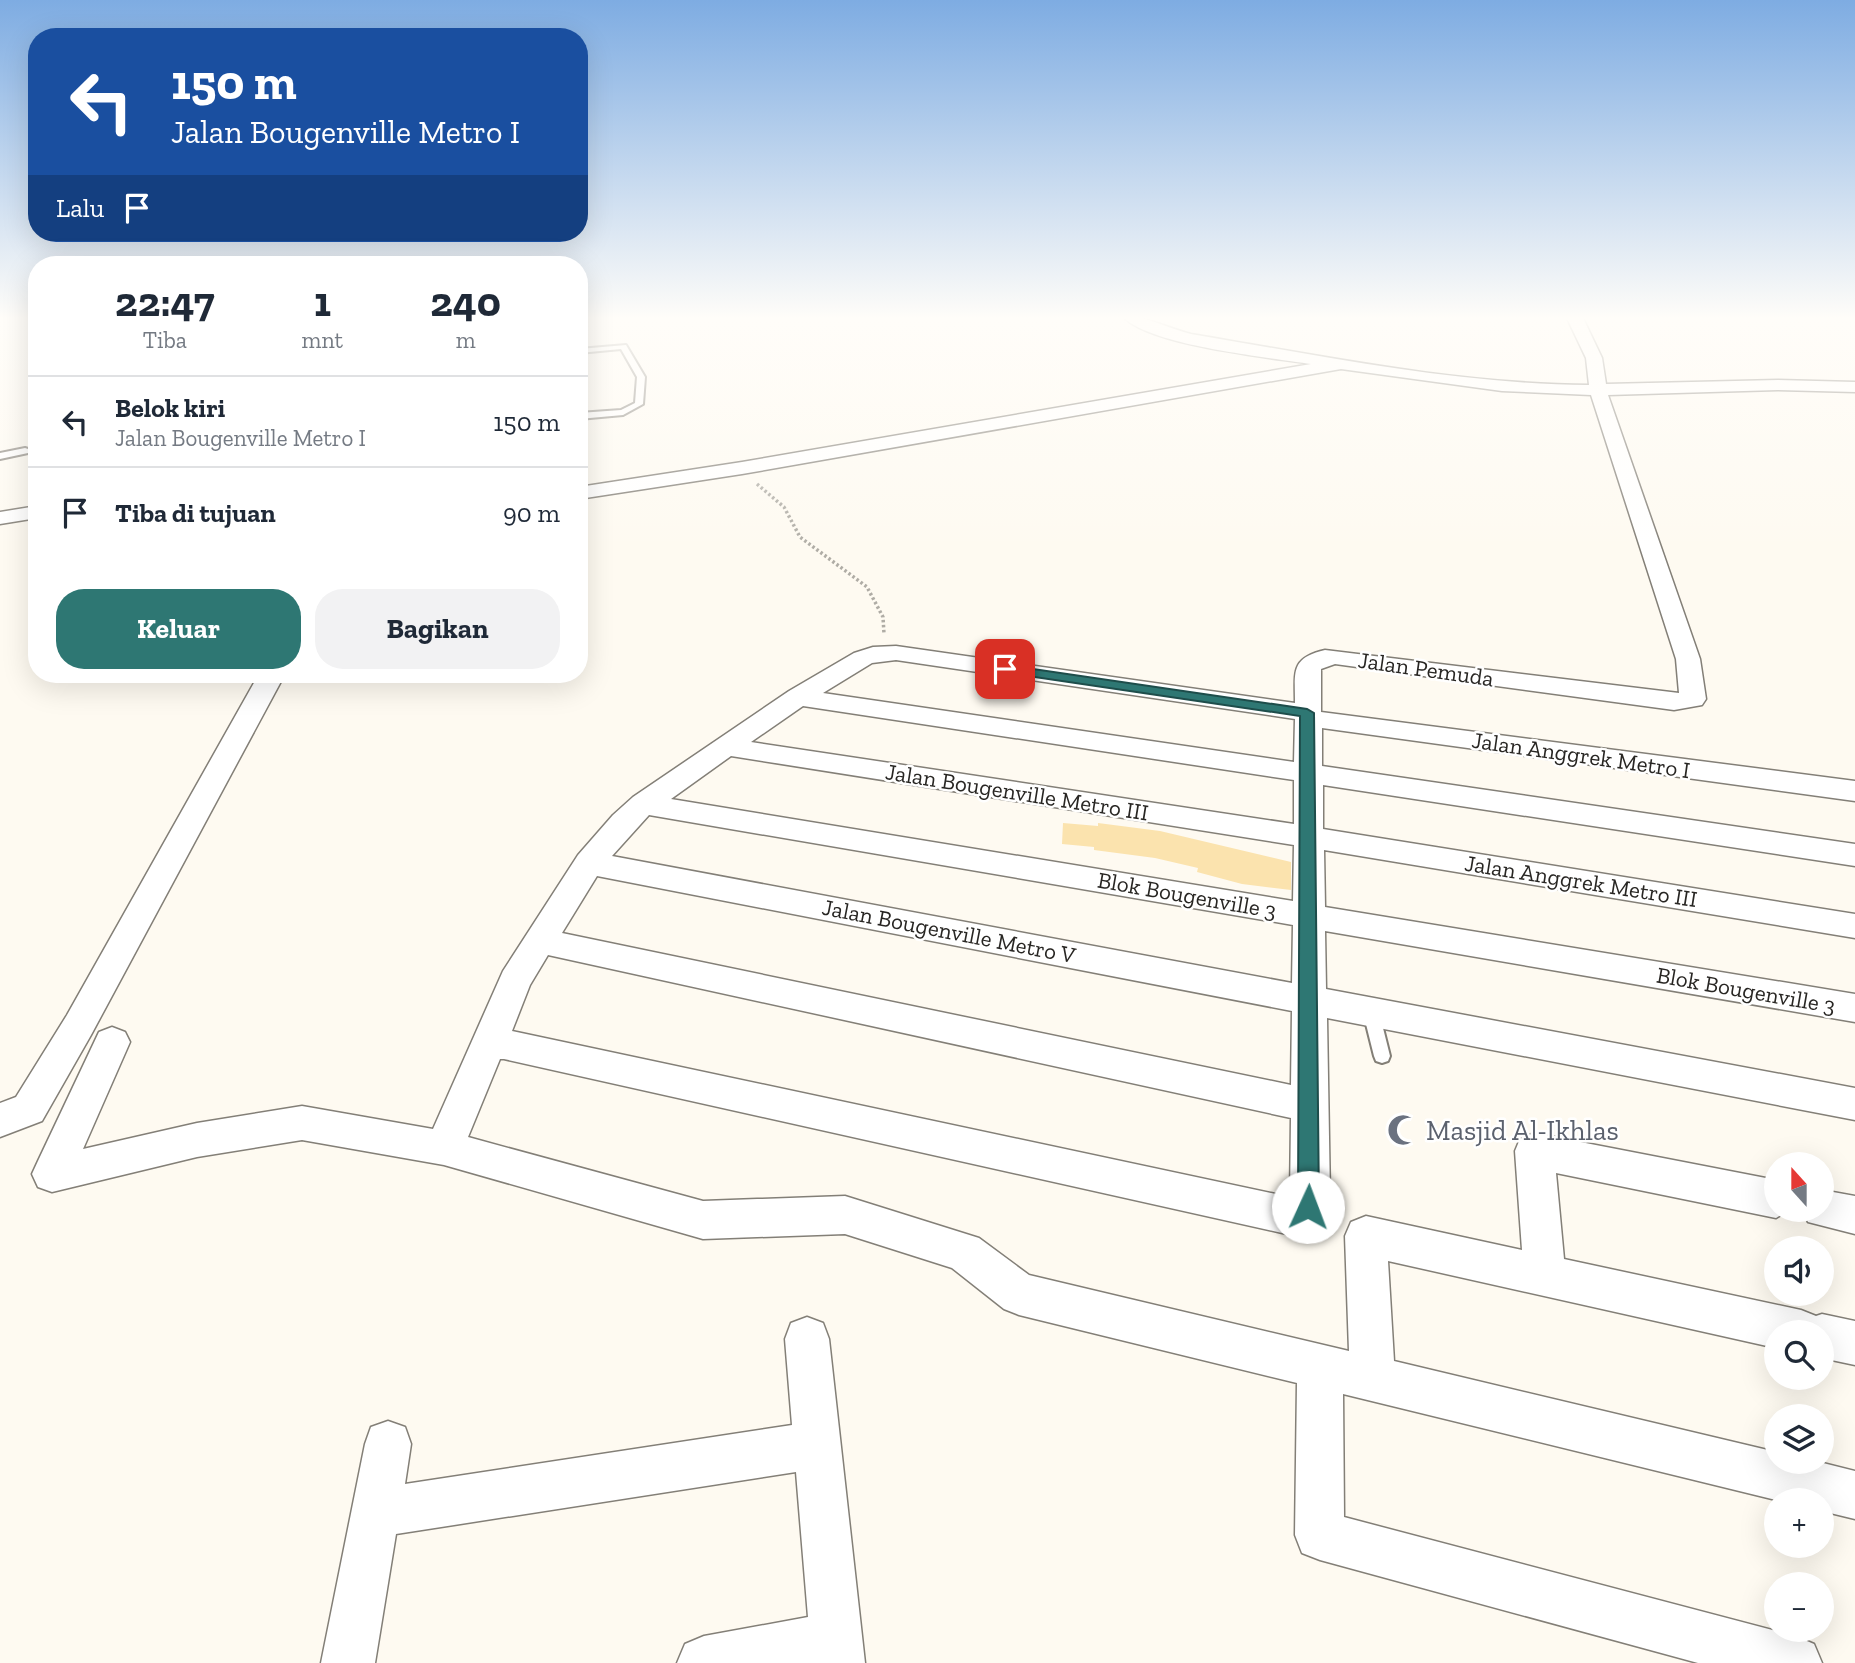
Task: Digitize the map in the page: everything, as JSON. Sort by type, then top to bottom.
[{"type":"street","points":[[588,492],[742,468],[1170,394]]},
{"type":"street","name":"Jalan Pemuda","points":[[488,1044],[504,1044],[1291,1216],[1303,1214],[1310,1198],[1308,666],[1325,657],[1674,702],[1693,699],[1688,659],[1599,394]]},
{"type":"street","points":[[0,518],[28,513]]},
{"type":"street","points":[[444,1148],[515,981],[589,863],[623,822],[643,804],[798,697],[863,658],[883,653]]},
{"type":"street","name":"Jalan Anggrek Metro I","points":[[883,653],[1307,716],[1855,791]]},
{"type":"street","points":[[0,1120],[29,1109],[93,1001],[267,683]]},
{"type":"street","points":[[798,697],[1855,855]]},
{"type":"street","name":"Jalan Bougenville Metro III","points":[[727,747],[1308,837]]},
{"type":"street","name":"Blok Bougenville 3","points":[[643,804],[1855,1008]]},
{"type":"street","name":"Jalan Anggrek Metro III","points":[[1308,837],[1855,926]]},
{"type":"street","name":"Jalan Bougenville Metro V","points":[[589,863],[1855,1104]]},
{"type":"street","points":[[540,941],[1308,1105]]},
{"type":"street","points":[[112,1042],[52,1174],[197,1140],[302,1123],[444,1148],[703,1220],[845,1215],[964,1252],[1019,1294],[1855,1495]]},
{"type":"street","points":[[1545,1276],[1534,1151],[1764,1197]]},
{"type":"street","points":[[1834,1211],[1855,1215]]},
{"type":"street","points":[[1372,1379],[1366,1237],[1764,1324]]},
{"type":"street","points":[[704,1663],[836,1650],[807,1339]]},
{"type":"street","points":[[1834,1339],[1855,1343]]},
{"type":"street","points":[[1320,1367],[1320,1535],[1795,1663]]},
{"type":"street","points":[[348,1663],[388,1444]]},
{"type":"street","points":[[375,1513],[817,1445]]},
{"type":"lane","points":[[588,415],[634,409],[640,394]]},
{"type":"lane","points":[[0,456],[25,451]]},
{"type":"lane","points":[[1371,1012],[1382,1056]]},
{"type":"path","points":[[742,468],[784,507],[800,537],[867,587],[883,617],[883,653]]},
{"type":"building","points":[[1063,823],[1098,826],[1098,823],[1160,831],[1291,862],[1291,890],[1242,884],[1197,872],[1198,868],[1155,858],[1062,844]]},
{"type":"place","name":"Masjid Al-Ikhlas","points":[[1403,1130]]},
{"type":"route","points":[[1005,669],[1307,713],[1308,1207]]}]
